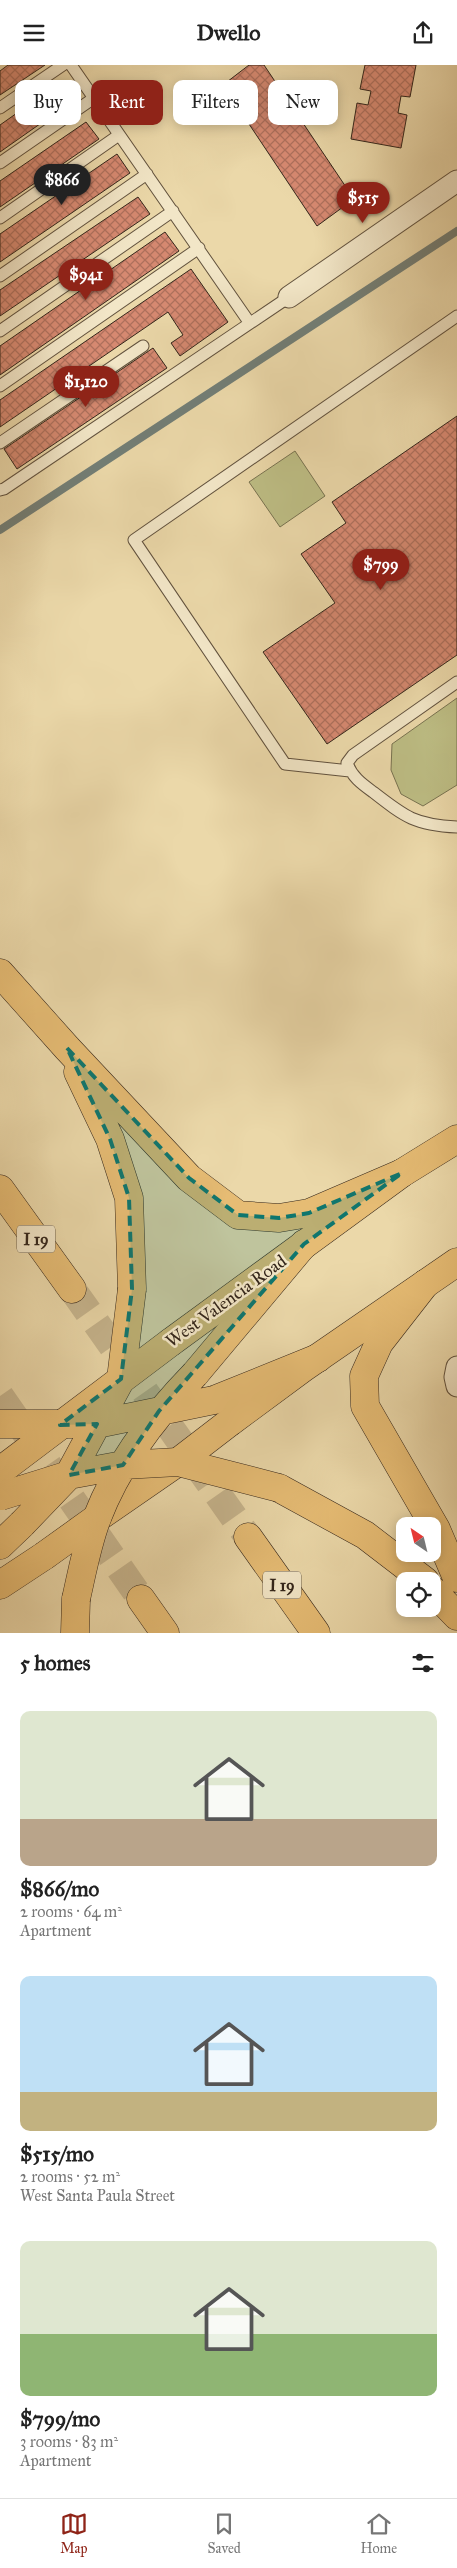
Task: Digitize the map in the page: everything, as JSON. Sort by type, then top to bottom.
[{"type":"main road","points":[[0,973],[67,1049],[189,1178],[238,1215],[279,1218],[309,1213],[402,1173]]},
{"type":"main road","points":[[0,1545],[22,1525],[69,1475],[121,1379],[132,1289],[129,1198],[110,1139],[67,1049]]},
{"type":"main road","name":"West Valencia Road","points":[[0,1488],[60,1425],[171,1341],[402,1173],[457,1139]]},
{"type":"main road","name":"I 19","points":[[0,1189],[72,1289]]},
{"type":"main road","points":[[75,1633],[76,1599],[97,1518],[123,1465],[159,1411],[195,1374],[304,1244]]},
{"type":"main road","points":[[0,1585],[178,1462],[318,1358],[457,1262]]},
{"type":"main road","points":[[425,1284],[379,1343],[364,1377],[365,1406],[436,1529],[457,1578]]},
{"type":"main road","points":[[0,1424],[97,1424],[214,1400],[318,1358]]},
{"type":"main road","points":[[0,1488],[123,1465],[178,1462],[280,1488],[365,1535],[413,1572]]},
{"type":"main road","name":"I 19","points":[[248,1537],[316,1633]]},
{"type":"main road","points":[[141,1599],[165,1633]]},
{"type":"main road","points":[[441,1600],[457,1617]]},
{"type":"street","points":[[289,297],[457,181]]},
{"type":"street","points":[[457,1367],[455,1377],[457,1386]]},
{"type":"lane","points":[[0,108],[63,65]]},
{"type":"lane","points":[[71,65],[91,94]]},
{"type":"lane","points":[[0,163],[91,100]]},
{"type":"lane","points":[[112,125],[249,322]]},
{"type":"lane","points":[[0,218],[119,135]]},
{"type":"lane","points":[[0,276],[147,174]]},
{"type":"lane","points":[[0,331],[173,211]]},
{"type":"lane","points":[[0,386],[198,248]]},
{"type":"lane","points":[[0,490],[289,297]]},
{"type":"lane","points":[[350,771],[285,764],[134,539],[457,316]]},
{"type":"lane","points":[[0,443],[143,346]]},
{"type":"lane","points":[[457,682],[353,755],[347,763],[350,771],[390,807],[412,820],[437,826],[457,827]]},
{"type":"highlighted area","points":[[67,1048],[189,1178],[238,1215],[279,1218],[309,1213],[402,1173],[304,1244],[159,1411],[123,1465],[69,1475],[97,1424],[60,1425],[121,1379],[132,1289],[129,1198],[110,1139]]},
{"type":"green space","points":[[295,451],[325,496],[280,527],[249,482]]},
{"type":"green space","points":[[457,698],[457,785],[423,806],[401,794],[391,770],[392,744]]},
{"type":"building","points":[[8,65],[45,65],[22,80],[15,80],[15,85],[0,95],[0,71]]},
{"type":"building","points":[[249,65],[264,65],[274,80],[268,80],[268,125],[304,125],[354,199],[317,226],[250,125],[258,125],[258,80],[230,80]]},
{"type":"building","points":[[365,65],[416,65],[410,97],[401,96],[398,113],[407,115],[401,148],[351,139],[357,103],[368,105],[371,91],[360,89]]},
{"type":"building","points":[[15,114],[15,125],[38,125],[0,152],[0,125]]},
{"type":"building","points":[[86,122],[99,139],[0,207],[0,181]]},
{"type":"building","points":[[117,154],[130,173],[0,262],[0,234]]},
{"type":"building","points":[[138,197],[150,214],[0,316],[0,290]]},
{"type":"building","points":[[165,232],[179,251],[0,375],[0,346]]},
{"type":"building","points":[[191,269],[228,322],[180,356],[171,343],[183,335],[168,312],[0,427],[0,400]]},
{"type":"building","points":[[153,348],[167,368],[17,469],[4,449]]},
{"type":"building","points":[[457,416],[457,655],[327,744],[263,652],[335,603],[301,554],[346,523],[332,502]]},
{"type":"waterway","points":[[0,530],[457,231]]},
{"type":"tunnel","points":[[72,1289],[248,1537]]},
{"type":"tunnel","points":[[0,1396],[141,1599]]}]
